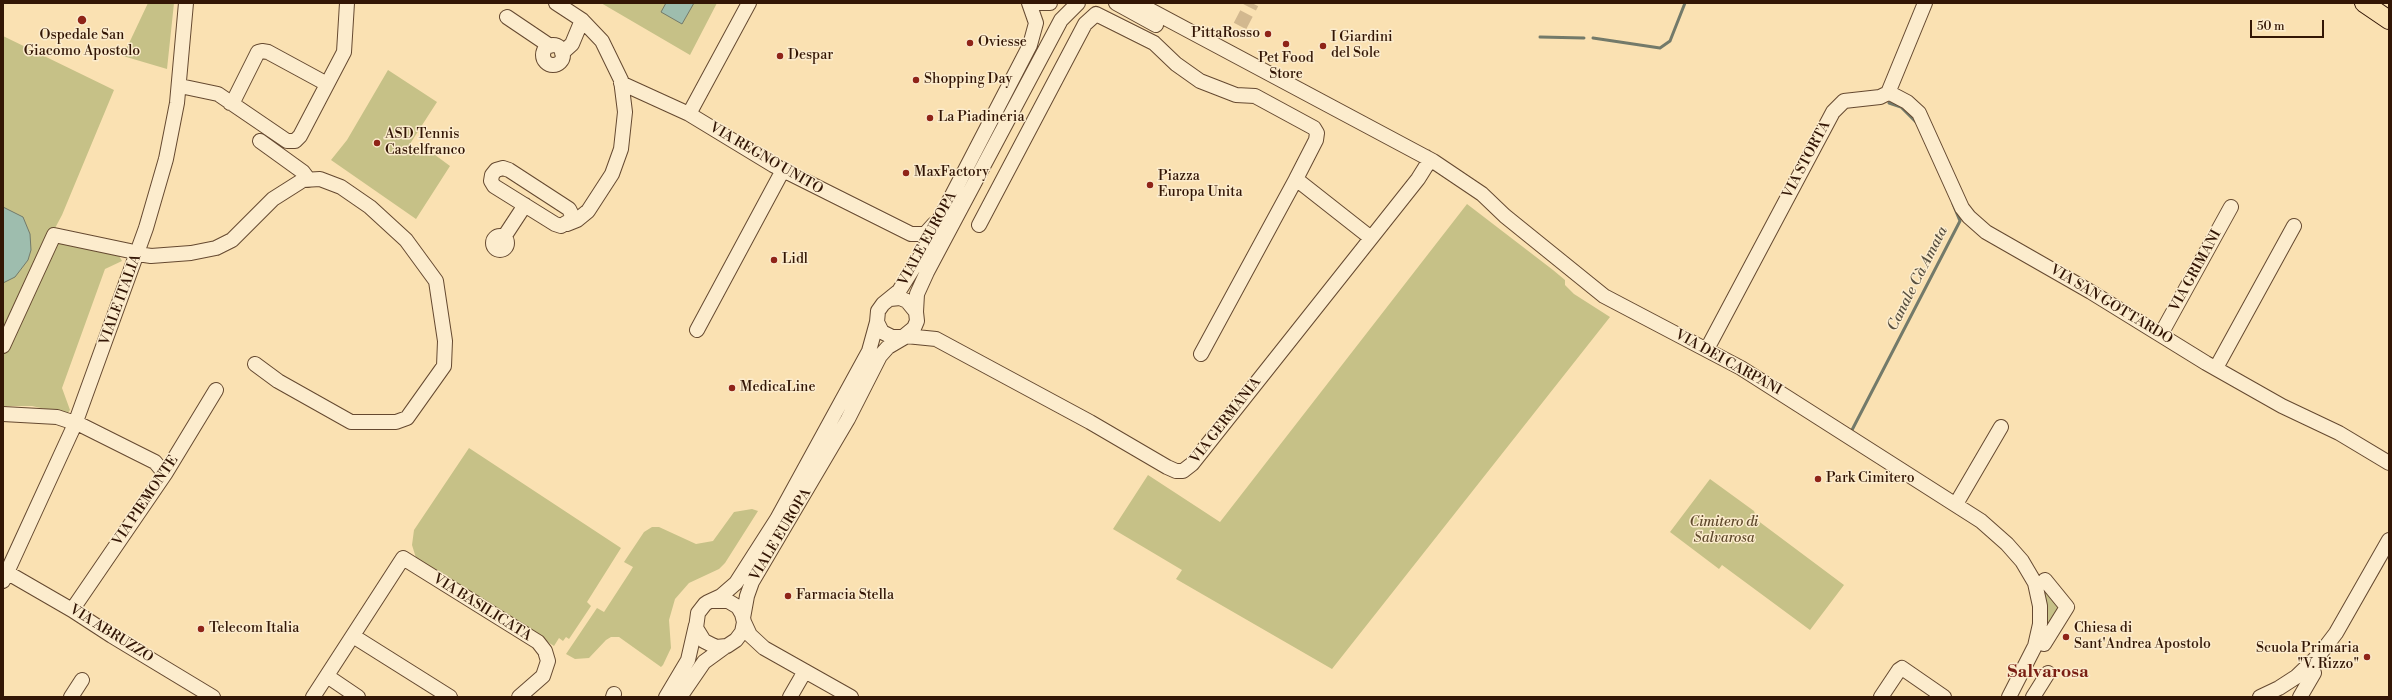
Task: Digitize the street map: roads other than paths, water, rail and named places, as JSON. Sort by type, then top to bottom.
[{"type":"main road","points":[[2364,3],[2389,20]]},
{"type":"street","name":"VIALE ITALIA","points":[[5,577],[75,424],[166,160],[180,86],[186,3]]},
{"type":"street","points":[[180,86],[218,94],[287,141],[295,141],[300,136],[344,52],[347,3]]},
{"type":"street","points":[[556,3],[582,20],[597,35],[609,53],[621,83],[625,112],[621,149],[612,174],[595,201],[583,216],[567,224],[555,224],[524,206],[492,184],[491,177],[496,170],[508,169],[570,210],[572,215],[567,224]]},
{"type":"street","points":[[689,114],[750,3]]},
{"type":"street","name":"VIALE EUROPA","points":[[666,697],[688,660],[700,610],[728,591],[741,577],[777,519],[869,351],[880,307],[905,283],[920,259],[969,160],[1030,45],[1036,23],[1029,3]]},
{"type":"street","points":[[1036,3],[1050,3]]},
{"type":"street","name":"VIALE EUROPA","points":[[1061,20],[1064,3]]},
{"type":"street","name":"VIALE EUROPA","points":[[680,697],[704,662],[729,645],[740,635],[747,596],[752,582],[848,419],[879,359],[888,347],[905,336],[915,326],[921,284],[1061,20],[1078,3]]},
{"type":"street","name":"VIA DEI CARPANI","points":[[1116,3],[1337,120],[1470,186],[1505,216],[1609,299],[1741,368],[1981,521],[2011,548],[2028,570],[2036,587],[2040,611],[2039,632],[2032,655],[2009,697]]},
{"type":"street","name":"VIA DEI CARPANI","points":[[1137,3],[1294,88],[1398,140],[1424,163],[1505,216]]},
{"type":"street","points":[[1888,92],[1925,3]]},
{"type":"street","points":[[979,225],[1081,30],[1089,18],[1096,14],[1154,43],[1176,64],[1200,81],[1236,95],[1255,96],[1314,128],[1317,133],[1316,140],[1201,354]]},
{"type":"street","points":[[507,17],[550,46],[559,48],[567,49],[597,35]]},
{"type":"street","points":[[567,49],[582,20]]},
{"type":"street","points":[[230,103],[235,98],[258,52],[262,51],[268,52],[327,84]]},
{"type":"street","name":"VIA REGNO UNITO","points":[[621,83],[689,114],[783,170],[911,234]]},
{"type":"street","name":"VIA SAN GOTTARDO","points":[[1888,92],[1910,104],[1921,116],[1960,203],[1976,224],[1995,237],[2161,334],[2216,368],[2282,406],[2339,433],[2389,463]]},
{"type":"street","name":"VIA STORTA","points":[[1707,349],[1834,110],[1844,101],[1882,96],[1888,92]]},
{"type":"street","name":"VIA DEI CARPANI","points":[[1337,120],[1350,121],[1394,144],[1398,140]]},
{"type":"street","points":[[260,141],[303,172],[309,180]]},
{"type":"street","points":[[911,234],[922,235],[930,230],[969,160]]},
{"type":"street","name":"VIA GERMANIA","points":[[905,336],[936,339],[1090,422],[1167,467],[1176,471],[1183,471],[1192,464],[1371,238],[1424,163]]},
{"type":"street","points":[[697,330],[783,170]]},
{"type":"street","points":[[3,346],[54,235],[151,256],[191,253],[216,248],[232,240],[273,199],[303,180],[320,179],[341,187],[370,207],[406,240],[430,270],[436,281],[445,341],[444,366],[407,418],[396,422],[351,422],[278,381],[255,364]]},
{"type":"street","points":[[1296,179],[1371,238]]},
{"type":"street","points":[[565,206],[577,208],[595,201]]},
{"type":"street","points":[[504,238],[524,206]]},
{"type":"street","name":"VIA GRIMANI","points":[[2161,334],[2231,207]]},
{"type":"street","points":[[2216,368],[2294,226]]},
{"type":"street","points":[[905,283],[917,252],[916,242],[911,234]]},
{"type":"street","name":"VIALE EUROPA","points":[[890,299],[900,298],[906,301],[916,313]]},
{"type":"street","name":"VIA GERMANIA","points":[[916,313],[936,339]]},
{"type":"street","points":[[877,322],[879,328],[888,336],[896,338],[905,336]]},
{"type":"street","name":"VIA PIEMONTE","points":[[72,610],[165,474],[216,390]]},
{"type":"street","points":[[3,414],[57,417],[101,434],[155,462],[165,474]]},
{"type":"street","points":[[1956,504],[2001,427]]},
{"type":"street","points":[[2260,697],[2285,684],[2311,664],[2336,633],[2389,540]]},
{"type":"street","name":"VIA BASILICATA","points":[[353,636],[403,558],[538,642],[545,651],[548,668],[536,683],[519,697]]},
{"type":"street","name":"VIA ABRUZZO","points":[[5,577],[72,610],[213,697]]},
{"type":"street","points":[[2044,644],[2067,607],[2045,580]]},
{"type":"street","points":[[712,601],[720,599],[731,602],[738,607],[743,620],[754,639],[764,648],[851,697]]},
{"type":"street","points":[[696,624],[699,635],[706,643],[716,647],[729,645],[764,648]]},
{"type":"street","points":[[313,697],[353,636],[450,697]]},
{"type":"street","points":[[2300,697],[2314,673],[2311,664]]},
{"type":"street","points":[[1881,697],[1899,670],[1902,668],[1944,697]]},
{"type":"street","points":[[790,697],[805,671]]},
{"type":"street","points":[[2033,697],[2048,673]]},
{"type":"street","points":[[328,676],[358,697]]},
{"type":"street","points":[[71,697],[82,680]]},
{"type":"street","name":"VIA DEI CARPANI","points":[[2015,697],[2017,683]]},
{"type":"waterway","points":[[1593,38],[1660,48],[1670,41],[1685,3]]},
{"type":"waterway","points":[[1540,37],[1584,38]]},
{"type":"waterway","name":"Canale Cà Amata","points":[[1889,103],[1901,107],[1916,122]]},
{"type":"waterway","name":"Canale Cà Amata","points":[[1852,430],[1960,221],[1953,204]]},
{"type":"tunnel","points":[[1240,26],[1252,3]]},
{"type":"place","name":"Ospedale San Giacomo Apostolo","points":[[82,20]]},
{"type":"place","name":"PittaRosso","points":[[1268,34]]},
{"type":"place","name":"Oviesse","points":[[970,43]]},
{"type":"place","name":"Pet Food Store","points":[[1286,44]]},
{"type":"place","name":"I Giardini del Sole","points":[[1323,46]]},
{"type":"place","name":"Despar","points":[[780,56]]},
{"type":"place","name":"Shopping Day","points":[[916,80]]},
{"type":"place","name":"La Piadineria","points":[[930,118]]},
{"type":"place","name":"ASD Tennis Castelfranco","points":[[377,143]]},
{"type":"place","name":"MaxFactory","points":[[906,173]]},
{"type":"place","name":"Piazza Europa Unita","points":[[1150,185]]},
{"type":"place","name":"Lidl","points":[[774,260]]},
{"type":"place","name":"MedicaLine","points":[[732,388]]},
{"type":"place","name":"Park Cimitero","points":[[1818,479]]},
{"type":"place","name":"Farmacia Stella","points":[[788,596]]},
{"type":"place","name":"Telecom Italia","points":[[201,629]]},
{"type":"place","name":"Chiesa di Sant'Andrea Apostolo","points":[[2066,637]]},
{"type":"place","name":"Scuola Primaria \"V. Rizzo\"","points":[[2367,657]]},
{"type":"district","name":"Salvarosa","points":[[2048,673]]},
{"type":"park label","name":"Cimitero di Salvarosa","points":[[1724,532]]}]
